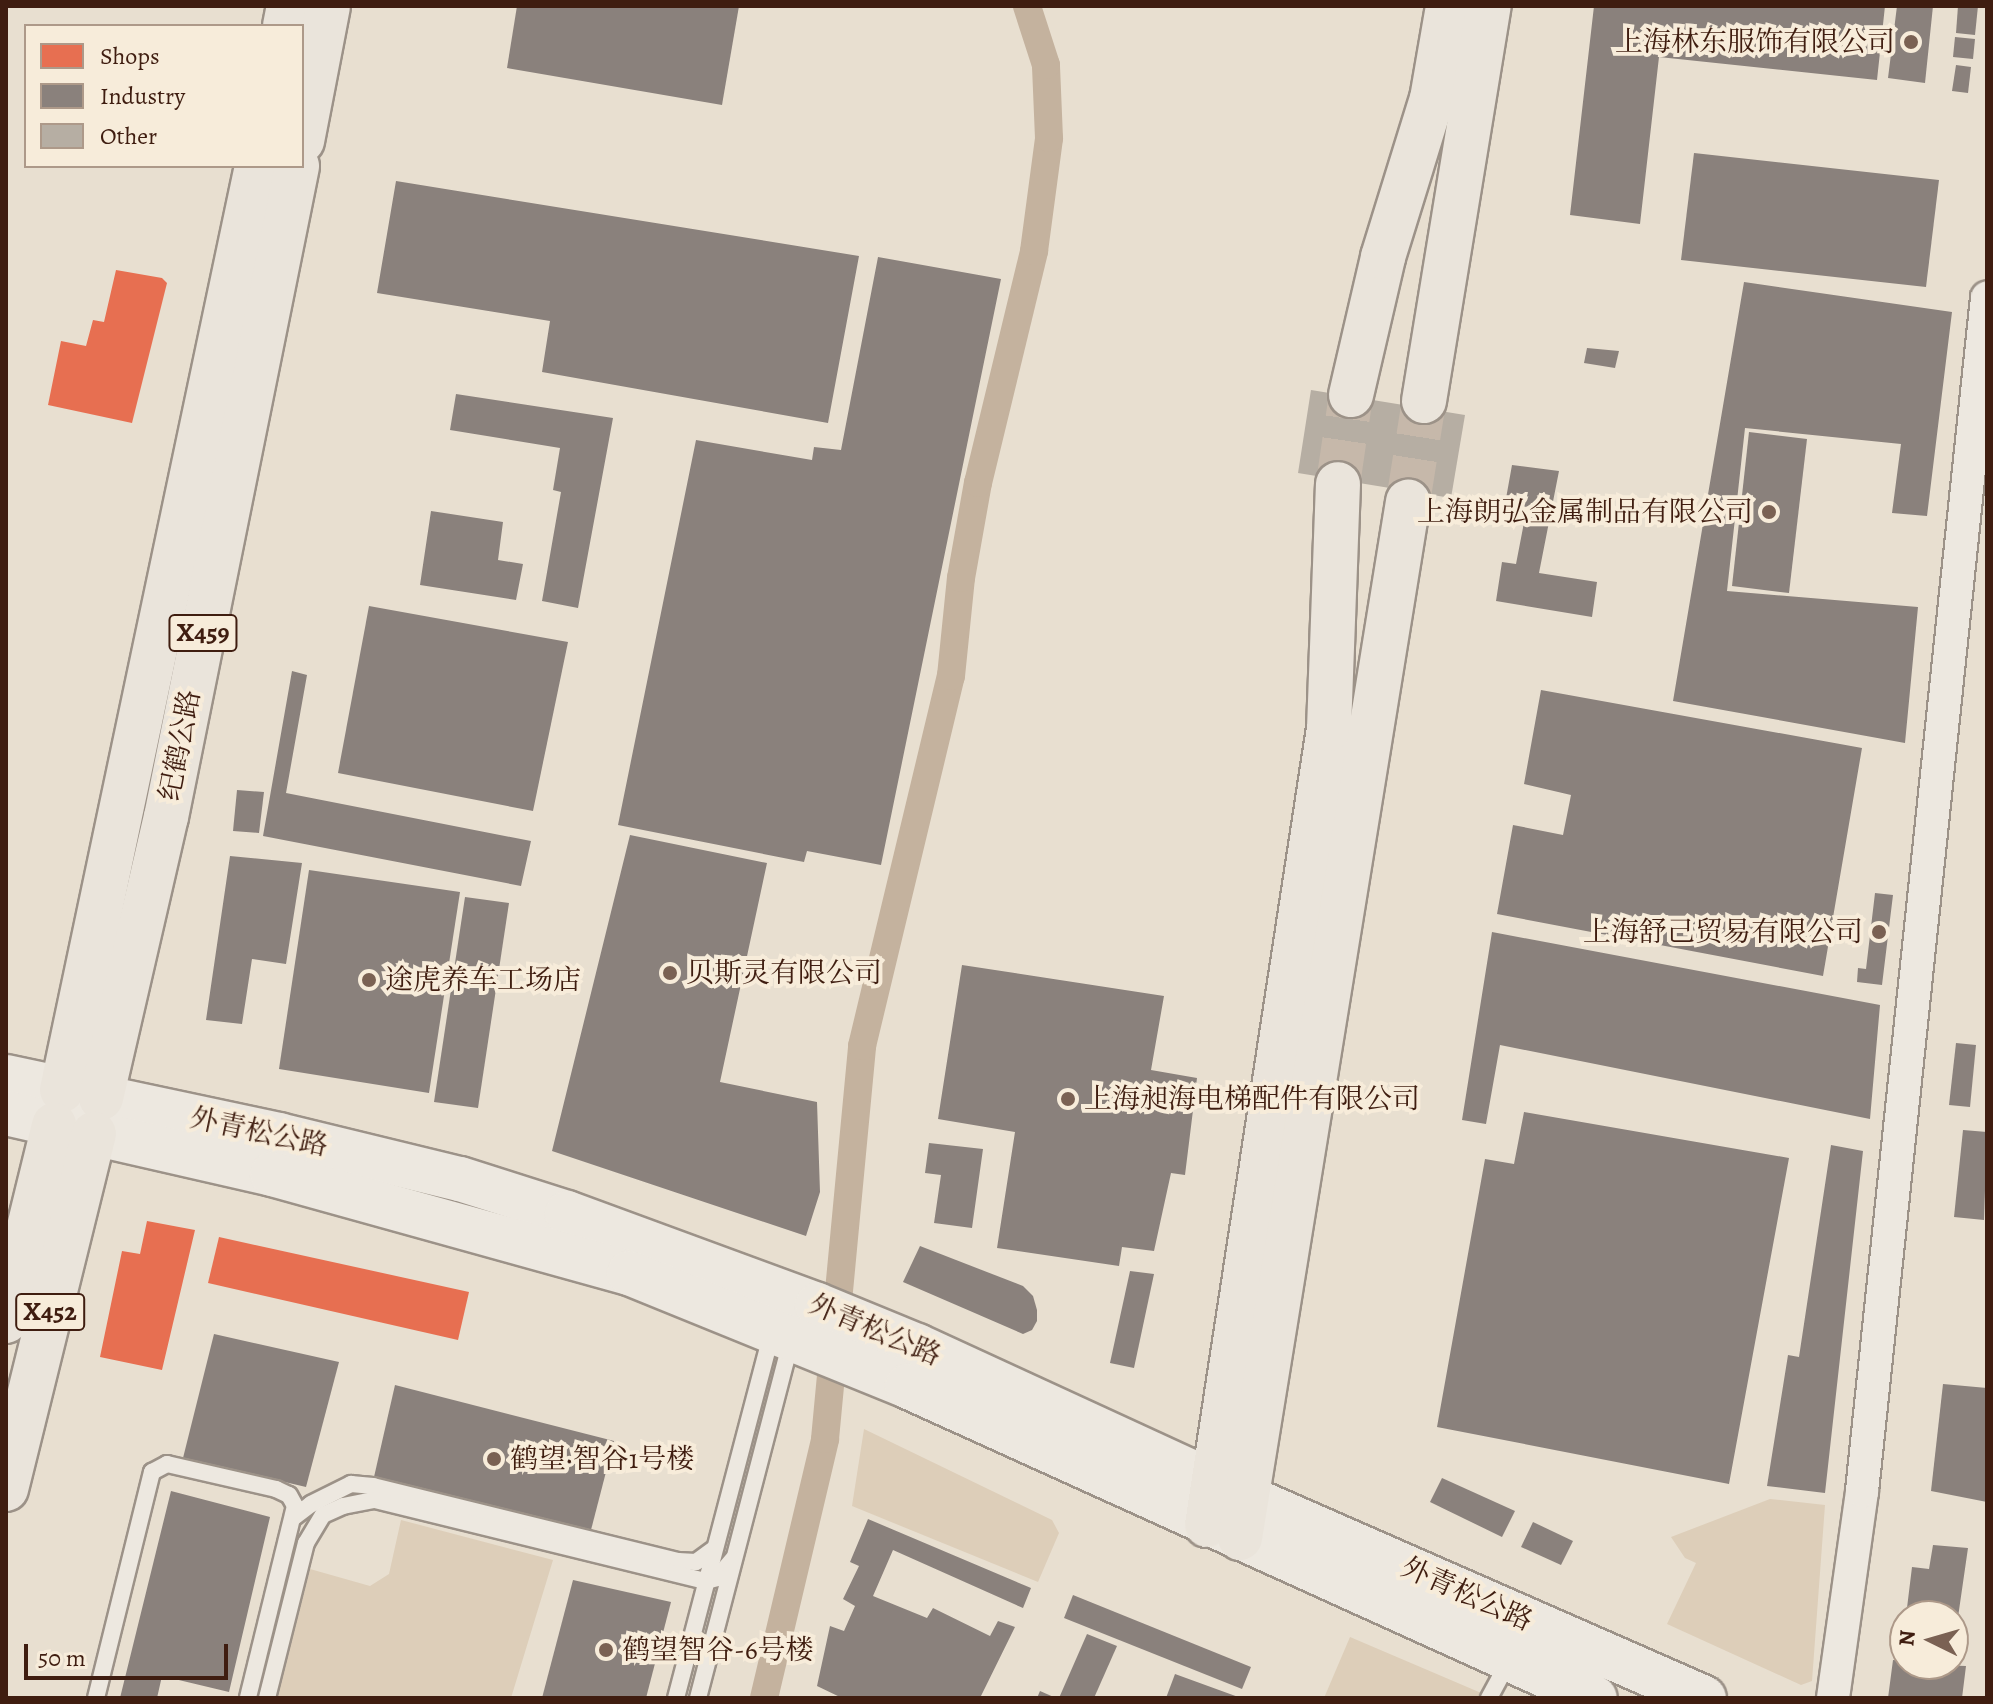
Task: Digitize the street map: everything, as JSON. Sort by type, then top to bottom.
[{"type":"main road","points":[[304,131],[328,6]]},
{"type":"main road","points":[[1351,395],[1383,257],[1432,99],[1448,6]]},
{"type":"main road","points":[[1424,401],[1489,6]]},
{"type":"main road","name":"纪鹤公路","points":[[78,1112],[257,168]]},
{"type":"main road","name":"纪鹤公路","points":[[78,1112],[166,817],[297,168]]},
{"type":"main road","points":[[1227,1510],[1329,729],[1338,484]]},
{"type":"main road","points":[[1227,1510],[1408,502]]},
{"type":"main road","name":"外青松公路","points":[[6,1077],[78,1112]]},
{"type":"main road","name":"外青松公路","points":[[6,1113],[78,1112],[279,1135],[460,1179],[567,1213],[797,1328],[912,1366],[1227,1510],[1704,1698]]},
{"type":"main road","name":"X452","points":[[6,1321],[78,1112]]},
{"type":"main road","name":"X452","points":[[6,1489],[78,1112]]},
{"type":"main road","name":"外青松公路","points":[[1227,1510],[1509,1659],[1595,1698]]},
{"type":"street","points":[[1833,1698],[1862,1491],[1987,298]]},
{"type":"lane","points":[[676,1698],[714,1549],[797,1328]]},
{"type":"lane","points":[[698,1698],[797,1328]]},
{"type":"lane","points":[[96,1698],[152,1472],[167,1464],[276,1489],[289,1495],[295,1506],[248,1698]]},
{"type":"lane","points":[[294,1517],[311,1504],[351,1484],[373,1486],[678,1561],[696,1562],[714,1549]]},
{"type":"lane","points":[[267,1698],[306,1543],[323,1515],[343,1506],[375,1500],[706,1581],[717,1578],[733,1559]]},
{"type":"lane","points":[[1489,1698],[1509,1659]]},
{"type":"shaded area","points":[[864,1429],[1052,1520],[1059,1533],[1038,1582],[852,1506]]},
{"type":"shaded area","points":[[1770,1499],[1825,1505],[1812,1681],[1801,1685],[1667,1624],[1696,1563],[1685,1558],[1671,1537]]},
{"type":"shaded area","points":[[401,1520],[553,1560],[511,1698],[277,1698],[310,1569],[370,1586],[389,1574]]},
{"type":"shaded area","points":[[1350,1637],[1493,1698],[1324,1698]]},
{"type":"building: Shops","points":[[116,270],[162,278],[167,283],[132,423],[48,405],[61,341],[86,346],[93,320],[104,322]]},
{"type":"building: Shops","points":[[147,1221],[195,1230],[162,1370],[100,1357],[122,1251],[140,1254]]},
{"type":"building: Shops","points":[[219,1237],[469,1292],[458,1340],[208,1283]]},
{"type":"building: Industry","points":[[517,6],[739,6],[722,105],[507,68]]},
{"type":"building: Industry","points":[[1594,6],[1885,6],[1877,80],[1659,57],[1640,224],[1570,215]]},
{"type":"building: Industry","name":"上海林东服饰有限公司","points":[[1897,6],[1933,6],[1925,83],[1888,78]]},
{"type":"building: Industry","points":[[1958,6],[1978,6],[1975,35],[1956,33]]},
{"type":"building: Industry","points":[[1955,37],[1975,39],[1973,59],[1953,57]]},
{"type":"building: Industry","points":[[1956,65],[1971,67],[1968,93],[1952,91]]},
{"type":"building: Industry","points":[[1694,153],[1939,180],[1926,287],[1681,260]]},
{"type":"building: Industry","points":[[396,181],[859,256],[828,423],[542,372],[550,321],[377,293]]},
{"type":"building: Industry","points":[[878,257],[1001,279],[881,865],[807,851],[804,862],[618,825],[696,440],[812,460],[814,447],[841,450]]},
{"type":"building: Industry","points":[[1744,282],[1952,312],[1927,516],[1892,513],[1901,444],[1745,428],[1727,591],[1918,607],[1905,743],[1673,701]]},
{"type":"building: Industry","points":[[1587,348],[1619,351],[1615,368],[1584,363]]},
{"type":"building: Industry","points":[[456,394],[613,418],[578,608],[542,601],[561,492],[553,490],[560,448],[450,430]]},
{"type":"building: Industry","name":"上海朗弘金属制品有限公司","points":[[1749,432],[1807,439],[1789,593],[1732,586]]},
{"type":"building: Industry","points":[[1512,465],[1559,471],[1539,573],[1597,582],[1592,617],[1496,601],[1502,562],[1516,564],[1527,507],[1505,504]]},
{"type":"building: Industry","points":[[431,511],[503,522],[498,560],[523,564],[516,600],[420,585]]},
{"type":"building: Industry","points":[[369,606],[568,642],[533,811],[338,773]]},
{"type":"building: Industry","points":[[292,671],[307,675],[286,793],[531,841],[521,886],[263,836]]},
{"type":"building: Industry","points":[[1541,690],[1862,748],[1823,976],[1497,914],[1513,825],[1563,835],[1571,795],[1524,784]]},
{"type":"building: Industry","points":[[237,790],[264,792],[259,833],[233,831]]},
{"type":"building: Industry","name":"贝斯灵有限公司","points":[[630,835],[767,863],[720,1082],[817,1102],[820,1192],[806,1236],[552,1151]]},
{"type":"building: Industry","points":[[230,856],[302,863],[286,964],[252,959],[242,1024],[206,1020]]},
{"type":"building: Industry","name":"途虎养车工场店","points":[[309,870],[460,892],[429,1093],[279,1069]]},
{"type":"building: Industry","name":"上海舒己贸易有限公司","points":[[1875,893],[1893,895],[1882,985],[1857,982],[1858,968],[1866,969]]},
{"type":"building: Industry","points":[[465,897],[509,903],[478,1108],[434,1102]]},
{"type":"building: Industry","points":[[1492,932],[1880,1005],[1870,1119],[1500,1045],[1486,1124],[1462,1120]]},
{"type":"building: Industry","name":"上海昶海电梯配件有限公司","points":[[962,965],[1164,996],[1151,1070],[1197,1078],[1185,1175],[1171,1173],[1154,1251],[1122,1247],[1119,1266],[997,1248],[1015,1132],[938,1119]]},
{"type":"building: Industry","points":[[1956,1043],[1976,1045],[1970,1107],[1949,1105]]},
{"type":"building: Industry","points":[[1524,1112],[1789,1158],[1729,1484],[1437,1427],[1485,1159],[1514,1164]]},
{"type":"building: Industry","points":[[1963,1130],[1987,1132],[1984,1220],[1954,1217]]},
{"type":"building: Industry","points":[[929,1143],[983,1149],[972,1228],[934,1223],[941,1175],[925,1173]]},
{"type":"building: Industry","points":[[1831,1145],[1863,1151],[1825,1493],[1767,1486],[1788,1355],[1799,1357]]},
{"type":"building: Industry","points":[[920,1246],[1023,1286],[1033,1296],[1037,1310],[1037,1321],[1032,1330],[1023,1334],[903,1282]]},
{"type":"building: Industry","points":[[1130,1271],[1154,1274],[1134,1368],[1110,1363]]},
{"type":"building: Industry","points":[[214,1334],[339,1362],[306,1487],[183,1458]]},
{"type":"building: Industry","points":[[1943,1384],[1987,1388],[1987,1502],[1931,1491]]},
{"type":"building: Industry","name":"鹤望·智谷1号楼","points":[[395,1385],[614,1441],[591,1530],[374,1477]]},
{"type":"building: Industry","points":[[1442,1478],[1515,1511],[1502,1537],[1430,1502]]},
{"type":"building: Industry","points":[[171,1491],[270,1517],[229,1692],[162,1676],[157,1698],[120,1698]]},
{"type":"building: Industry","points":[[868,1519],[1031,1588],[1023,1608],[893,1550],[873,1596],[927,1618],[933,1608],[990,1636],[998,1621],[1015,1627],[980,1698],[842,1698],[817,1686],[830,1626],[844,1631],[855,1606],[843,1599],[859,1566],[850,1562]]},
{"type":"building: Industry","points":[[1533,1522],[1573,1541],[1561,1565],[1521,1547]]},
{"type":"building: Industry","points":[[1933,1545],[1968,1548],[1960,1600],[1908,1600],[1912,1567],[1929,1569]]},
{"type":"building: Industry","name":"鹤望智谷-6号楼","points":[[573,1580],[671,1602],[646,1698],[542,1698]]},
{"type":"building: Industry","points":[[1073,1595],[1251,1667],[1242,1689],[1064,1618]]},
{"type":"building: Industry","points":[[1087,1634],[1117,1646],[1094,1698],[1059,1698]]},
{"type":"building: Industry","points":[[1175,1674],[1241,1698],[1166,1698]]},
{"type":"building: Industry","points":[[1890,1680],[1964,1680],[1962,1698],[1888,1698]]},
{"type":"building: Industry","points":[[1040,1691],[1056,1698],[1037,1698]]},
{"type":"building: Other","points":[[1311,390],[1465,415],[1451,498],[1298,473]]},
{"type":"waterway","points":[[764,1698],[825,1439],[862,1046],[951,676],[961,578],[978,483],[1034,251],[1049,138],[1046,65],[1027,6]]},
{"type":"tunnel","points":[[1338,484],[1351,395]]},
{"type":"tunnel","points":[[1408,502],[1424,401]]},
{"type":"place","name":"上海林东服饰有限公司","points":[[1911,42]]},
{"type":"place","name":"上海朗弘金属制品有限公司","points":[[1769,512]]},
{"type":"place","name":"上海舒己贸易有限公司","points":[[1879,932]]},
{"type":"place","name":"贝斯灵有限公司","points":[[670,973]]},
{"type":"place","name":"途虎养车工场店","points":[[369,980]]},
{"type":"place","name":"上海昶海电梯配件有限公司","points":[[1068,1099]]},
{"type":"place","name":"鹤望·智谷1号楼","points":[[494,1459]]},
{"type":"place","name":"鹤望智谷-6号楼","points":[[606,1650]]}]
